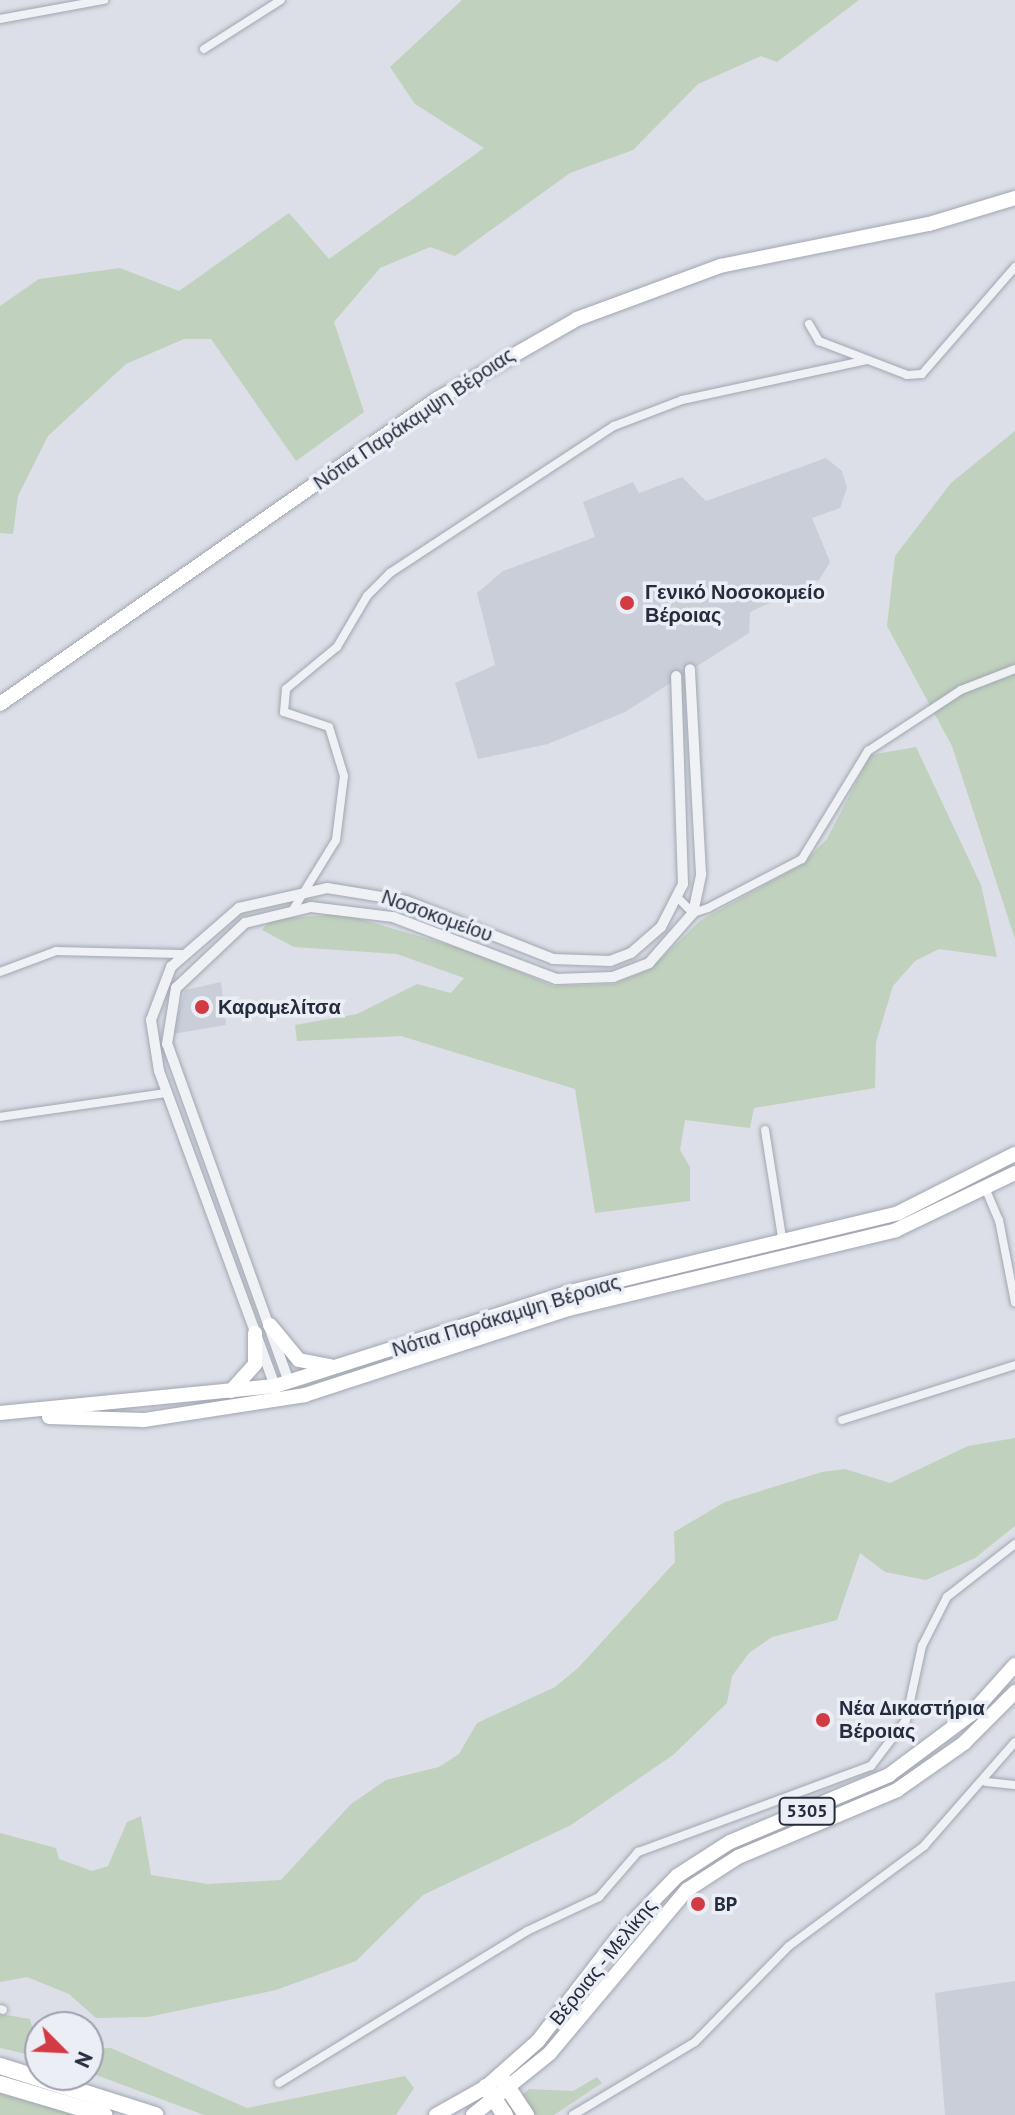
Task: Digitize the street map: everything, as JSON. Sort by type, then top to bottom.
[{"type":"highway","points":[[0,2066],[155,2115]]},
{"type":"highway","points":[[0,2084],[104,2115]]},
{"type":"highway","points":[[498,2088],[505,2115]]},
{"type":"highway","points":[[498,2088],[526,2115]]},
{"type":"main road","name":"Νότια Παράκαμψη Βέροιας","points":[[0,704],[437,399],[577,319],[720,266],[929,224],[1015,198]]},
{"type":"main road","name":"Νότια Παράκαμψη Βέροιας","points":[[29,1413],[282,1384],[344,1367],[566,1293],[783,1244],[898,1213],[1015,1154]]},
{"type":"main road","name":"Νότια Παράκαμψη Βέροιας","points":[[0,1413],[144,1420],[282,1400],[568,1309],[896,1230],[986,1190],[1015,1173]]},
{"type":"main road","points":[[270,1325],[299,1360],[344,1367]]},
{"type":"main road","points":[[230,1392],[255,1364],[255,1333]]},
{"type":"main road","points":[[282,1384],[282,1400]]},
{"type":"main road","name":"Βέροιας - Μελίκης","points":[[473,2115],[677,1876],[730,1842],[889,1775],[971,1714],[1015,1665]]},
{"type":"main road","name":"Βέροιας - Μελίκης","points":[[436,2115],[498,2088],[565,2036],[631,1947],[687,1890],[738,1857],[897,1790],[964,1743],[1015,1692]]},
{"type":"street","points":[[0,19],[104,0]]},
{"type":"street","points":[[204,49],[269,2],[281,0]]},
{"type":"street","points":[[809,324],[819,341],[867,360],[922,374],[1015,267]]},
{"type":"street","points":[[294,908],[336,840],[344,776],[329,727],[284,712],[286,689],[337,647],[390,573],[614,426],[682,400],[867,360]]},
{"type":"street","points":[[690,669],[701,817],[693,913]]},
{"type":"street","points":[[693,913],[802,859],[868,751],[885,736],[928,718],[975,682],[1015,669]]},
{"type":"street","points":[[676,676],[685,864],[679,899],[693,913]]},
{"type":"street","name":"Νοσοκομείου","points":[[282,1384],[255,1333],[167,1093],[151,1020],[181,954],[239,908],[306,890],[347,888],[406,901],[568,962],[631,953],[679,899]]},
{"type":"street","name":"Νοσοκομείου","points":[[282,1384],[270,1325],[166,1024],[176,988],[223,939],[245,923],[294,908],[393,917],[578,981],[649,963],[693,913]]},
{"type":"street","points":[[0,972],[56,951],[181,954]]},
{"type":"street","points":[[0,1117],[167,1093]]},
{"type":"street","points":[[765,1130],[783,1244]]},
{"type":"street","points":[[986,1190],[1004,1236],[1015,1302]]},
{"type":"street","points":[[842,1420],[1015,1365]]},
{"type":"street","points":[[279,2083],[527,1931],[599,1897],[638,1852],[871,1766],[906,1720],[922,1646],[947,1597],[1015,1544]]},
{"type":"street","points":[[573,2115],[695,2042],[789,1946],[924,1846],[986,1782],[1015,1742]]},
{"type":"street","points":[[986,1782],[1015,1785]]},
{"type":"shaded area","name":"Γενικό Νοσοκομείο Βέροιας","points":[[826,458],[842,471],[847,488],[840,508],[812,518],[830,562],[819,580],[750,612],[749,633],[625,712],[548,744],[478,759],[455,683],[495,665],[477,593],[503,571],[595,537],[583,502],[633,482],[639,493],[682,477],[706,501]]},
{"type":"shaded area","name":"Καραμελίτσα","points":[[221,982],[226,1025],[173,1034],[185,990]]},
{"type":"shaded area","points":[[1015,1981],[1015,2115],[945,2115],[935,1993]]},
{"type":"green space","points":[[462,0],[859,0],[777,62],[761,56],[698,84],[633,150],[570,173],[455,256],[430,247],[380,268],[334,322],[364,412],[296,461],[211,339],[184,339],[126,364],[48,436],[18,496],[13,534],[0,533],[0,306],[39,279],[120,268],[179,291],[289,213],[329,259],[484,148],[415,104],[390,67]]},
{"type":"green space","points":[[1015,431],[1015,939],[952,746],[887,626],[895,556],[951,483]]},
{"type":"green space","points":[[916,747],[981,885],[997,957],[939,949],[915,961],[893,986],[876,1042],[875,1088],[754,1108],[750,1128],[685,1120],[680,1150],[690,1167],[690,1201],[595,1213],[575,1089],[401,1036],[297,1041],[295,1025],[357,1014],[417,984],[451,993],[464,978],[397,954],[294,947],[262,930],[271,919],[343,914],[473,952],[553,986],[614,984],[650,969],[701,920],[801,865],[827,839],[870,755]]},
{"type":"green space","points":[[1015,1438],[1015,1526],[975,1558],[926,1580],[885,1572],[860,1553],[837,1620],[772,1637],[749,1653],[732,1676],[727,1703],[673,1755],[571,1825],[423,1895],[356,1961],[276,1990],[148,2017],[104,2018],[104,2011],[88,2011],[69,1994],[27,1977],[0,1982],[0,1833],[56,1848],[59,1859],[92,1871],[108,1866],[127,1822],[141,1816],[151,1875],[208,1884],[281,1880],[351,1804],[386,1780],[439,1767],[459,1754],[477,1723],[555,1687],[578,1668],[675,1562],[674,1532],[725,1502],[822,1472],[845,1469],[890,1483],[968,1446]]},
{"type":"green space","points":[[0,2014],[24,2018],[24,2053],[0,2048]]},
{"type":"green space","points":[[104,2048],[111,2048],[247,2108],[405,2076],[414,2088],[396,2115],[204,2115],[104,2078]]},
{"type":"green space","points":[[597,2077],[602,2083],[554,2115],[530,2115],[521,2096],[529,2089],[573,2091]]},
{"type":"green space","points":[[0,2093],[51,2107],[74,2115],[0,2115]]},
{"type":"place","name":"Γενικό Νοσοκομείο Βέροιας","points":[[627,603]]},
{"type":"place","name":"Καραμελίτσα","points":[[202,1007]]},
{"type":"place","name":"Νέα Δικαστήρια Βέροιας","points":[[823,1720]]},
{"type":"place","name":"BP","points":[[698,1904]]}]
